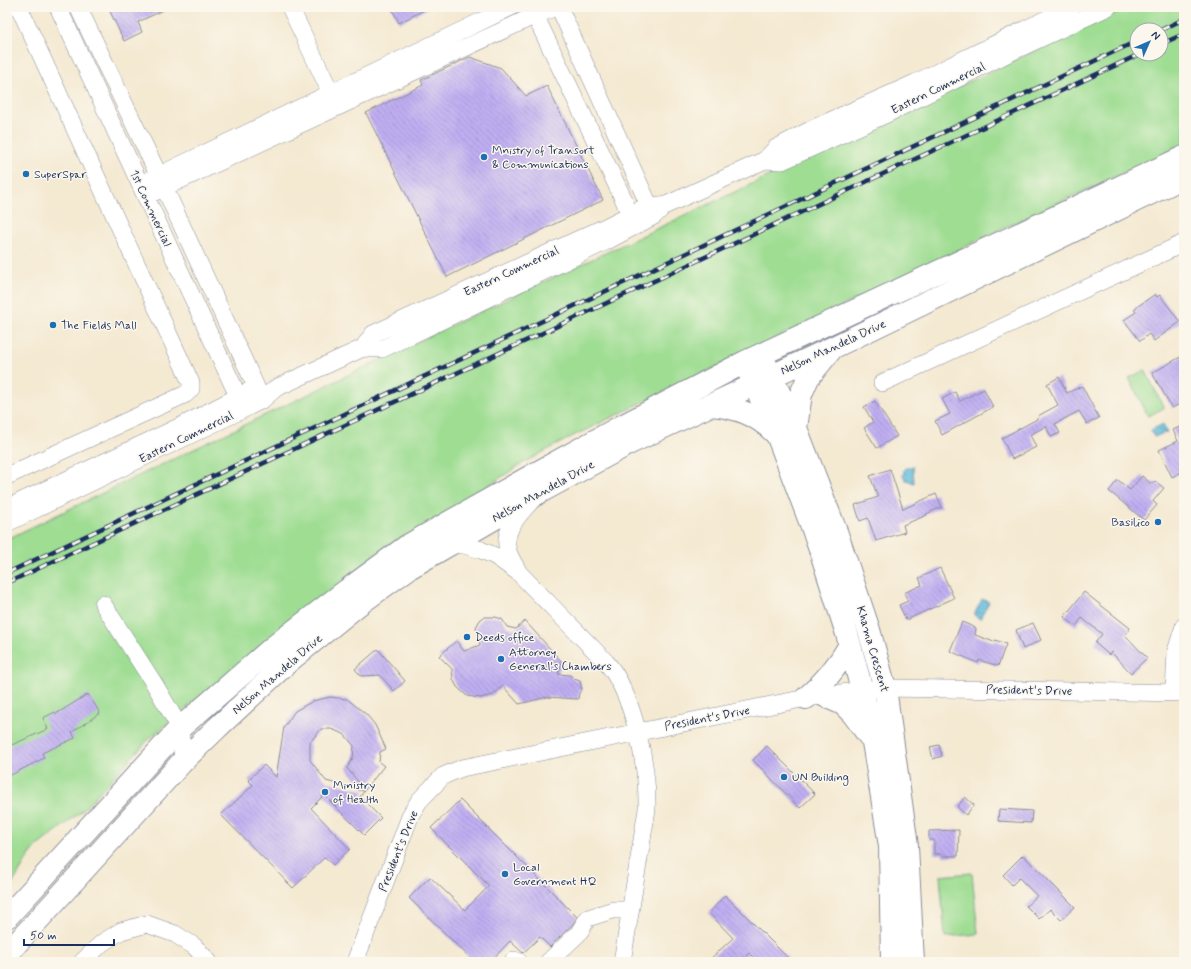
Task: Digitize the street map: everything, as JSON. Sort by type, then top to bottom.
[{"type":"main road","name":"Nelson Mandela Drive","points":[[7,917],[180,728],[272,648],[407,546],[608,434],[753,359],[1184,157]]},
{"type":"main road","name":"Nelson Mandela Drive","points":[[7,954],[183,761],[218,727],[288,662],[358,605],[409,568],[540,492],[630,443],[834,348],[1184,177]]},
{"type":"main road","points":[[711,405],[746,412],[767,425],[787,433],[808,378],[834,348]]},
{"type":"main road","name":"Khama Crescent","points":[[753,359],[764,380],[787,433],[837,534],[869,630],[885,688],[907,846],[913,962]]},
{"type":"main road","name":"Khama Crescent","points":[[787,433],[817,540],[850,646],[862,690],[873,742],[890,846],[892,962]]},
{"type":"main road","points":[[850,646],[831,674],[820,686],[816,697],[843,704],[853,714],[873,742]]},
{"type":"street","points":[[7,476],[186,394],[191,389],[191,382],[19,7]]},
{"type":"street","name":"1st Commercial","points":[[58,7],[241,403]]},
{"type":"street","name":"1st Commercial","points":[[78,7],[162,181],[259,394]]},
{"type":"street","points":[[290,7],[331,93]]},
{"type":"street","points":[[162,181],[331,93],[511,7]]},
{"type":"street","points":[[143,190],[534,11],[558,7],[656,209]]},
{"type":"street","name":"Eastern Commercial","points":[[7,523],[259,394],[276,388],[363,348],[382,349],[598,246],[632,220],[765,160],[776,148],[814,128],[915,83],[1071,7]]},
{"type":"street","name":"Eastern Commercial","points":[[765,160],[782,161],[889,113],[1009,53],[1108,7]]},
{"type":"street","points":[[534,11],[632,220]]},
{"type":"street","points":[[882,383],[1184,243]]},
{"type":"street","points":[[7,508],[181,426],[241,403]]},
{"type":"street","points":[[518,572],[508,551],[507,536],[509,528],[540,492]]},
{"type":"street","points":[[446,546],[460,544],[481,550],[495,556],[518,572],[615,672],[621,684],[638,732],[647,794],[647,809],[622,962]]},
{"type":"street","points":[[103,604],[155,685],[180,728],[183,761]]},
{"type":"street","points":[[1179,693],[1176,651],[1184,626]]},
{"type":"street","name":"President's Drive","points":[[354,962],[411,814],[419,801],[443,776],[462,768],[816,697],[862,690],[885,688],[1179,693]]},
{"type":"street","points":[[180,728],[218,727]]},
{"type":"street","points":[[548,962],[578,934],[588,918],[613,910],[630,910]]},
{"type":"street","points":[[82,962],[102,943],[121,931],[147,924],[175,934],[194,946],[209,962]]},
{"type":"street","points":[[512,962],[514,960],[519,962]]},
{"type":"green space","points":[[1128,7],[1184,7],[1184,145],[1006,227],[573,436],[523,463],[459,505],[226,675],[148,740],[81,812],[37,846],[29,856],[7,893],[7,539],[448,327]]},
{"type":"green space","points":[[1145,370],[1164,408],[1148,416],[1129,378]]},
{"type":"green space","points":[[972,873],[978,934],[945,937],[940,876]]},
{"type":"water","points":[[1163,424],[1167,432],[1154,437],[1151,430]]},
{"type":"water","points":[[913,466],[914,483],[906,480],[903,476],[904,469]]},
{"type":"water","points":[[982,599],[989,602],[980,619],[974,615]]},
{"type":"building","points":[[108,7],[170,7],[138,22],[142,32],[124,41]]},
{"type":"building","points":[[391,7],[430,7],[399,23]]},
{"type":"building","name":"Mnistry of Transort & Communications","points":[[470,57],[501,68],[526,96],[547,86],[603,200],[447,277],[366,113],[423,85],[421,80]]},
{"type":"building","points":[[1155,294],[1157,297],[1160,295],[1180,322],[1154,341],[1149,334],[1140,341],[1124,320],[1136,312],[1134,309]]},
{"type":"building","points":[[1184,355],[1184,402],[1172,408],[1152,373]]},
{"type":"building","points":[[1059,377],[1067,393],[1082,386],[1099,418],[1087,424],[1079,411],[1055,424],[1060,433],[1051,437],[1046,426],[1030,435],[1036,447],[1012,459],[1002,438],[1039,418],[1038,416],[1058,405],[1047,384]]},
{"type":"building","points":[[984,389],[993,407],[942,435],[935,421],[950,414],[942,399],[955,392],[960,401]]},
{"type":"building","points":[[875,401],[897,436],[877,448],[864,428],[873,422],[864,407]]},
{"type":"building","points":[[1184,425],[1184,471],[1172,477],[1159,450],[1178,441],[1173,430]]},
{"type":"building","points":[[890,469],[903,509],[936,494],[942,507],[903,525],[905,532],[876,541],[868,518],[860,521],[855,505],[878,497],[870,476]]},
{"type":"building","points":[[1142,476],[1152,484],[1155,481],[1164,488],[1153,501],[1157,505],[1144,520],[1109,491],[1118,480],[1130,490]]},
{"type":"building","points":[[940,568],[954,598],[906,620],[899,605],[908,601],[904,593],[922,585],[919,578]]},
{"type":"building","points":[[1084,592],[1130,628],[1125,635],[1147,658],[1131,673],[1111,652],[1109,655],[1095,643],[1102,634],[1082,618],[1076,626],[1064,617]]},
{"type":"building","name":"Attorney General's Chambers","points":[[484,617],[495,617],[502,619],[507,627],[516,629],[525,621],[562,662],[558,674],[570,675],[574,679],[580,681],[582,690],[579,693],[578,699],[547,697],[519,704],[503,686],[493,695],[480,698],[467,696],[457,687],[453,679],[452,669],[439,656],[456,641],[464,651],[480,645],[476,627],[480,620]]},
{"type":"building","points":[[962,622],[976,628],[975,635],[994,642],[995,640],[1006,644],[998,666],[979,660],[978,663],[950,651]]},
{"type":"building","points":[[1033,623],[1041,640],[1023,649],[1016,630]]},
{"type":"building","points":[[378,649],[405,681],[394,691],[380,675],[361,676],[355,669]]},
{"type":"building","points":[[88,694],[100,713],[72,732],[75,738],[42,753],[44,758],[7,777],[7,747],[48,729],[43,718],[55,712],[56,714]]},
{"type":"building","name":"Ministry of Health","points":[[330,697],[347,699],[366,714],[375,725],[386,749],[380,752],[379,762],[384,766],[365,790],[347,768],[353,758],[354,746],[344,734],[331,729],[321,729],[310,742],[310,760],[326,781],[364,791],[360,797],[381,818],[364,835],[324,795],[311,808],[350,849],[333,865],[325,857],[293,888],[221,815],[253,785],[248,780],[264,765],[276,777],[284,727],[295,711],[313,701]]},
{"type":"building","points":[[939,745],[942,756],[933,759],[930,747]]},
{"type":"building","name":"UN Building","points":[[767,746],[815,794],[800,808],[753,760]]},
{"type":"building","points":[[965,797],[974,805],[966,815],[957,807]]},
{"type":"building","points":[[460,800],[577,917],[572,925],[550,947],[540,937],[523,953],[510,941],[490,962],[474,962],[409,898],[430,877],[465,910],[489,886],[431,828]]},
{"type":"building","points":[[999,809],[1032,811],[1031,823],[998,821]]},
{"type":"building","points":[[959,830],[958,856],[943,856],[943,854],[934,854],[934,840],[929,840],[929,831]]},
{"type":"building","points":[[1023,855],[1075,907],[1061,920],[1050,909],[1039,919],[1026,906],[1037,896],[1019,878],[1012,885],[1003,875]]},
{"type":"building","points":[[725,895],[792,962],[758,962],[749,953],[740,962],[707,962],[733,938],[709,913]]},
{"type":"railway","points":[[1169,26],[1184,19]]},
{"type":"railway","points":[[1169,41],[1184,34]]},
{"type":"railway","points":[[7,573],[1129,45]]},
{"type":"railway","points":[[7,583],[1129,59]]},
{"type":"place","name":"Mnistry of Transort & Communications","points":[[484,157]]},
{"type":"place","name":"SuperSpar","points":[[26,174]]},
{"type":"place","name":"The Fields Mall","points":[[53,325]]},
{"type":"place","name":"Basilico","points":[[1158,522]]},
{"type":"place","name":"Deeds office","points":[[467,637]]},
{"type":"place","name":"Attorney General's Chambers","points":[[501,659]]},
{"type":"place","name":"UN Building","points":[[784,777]]},
{"type":"place","name":"Ministry of Health","points":[[325,792]]},
{"type":"place","name":"Local Government HQ","points":[[505,874]]}]
